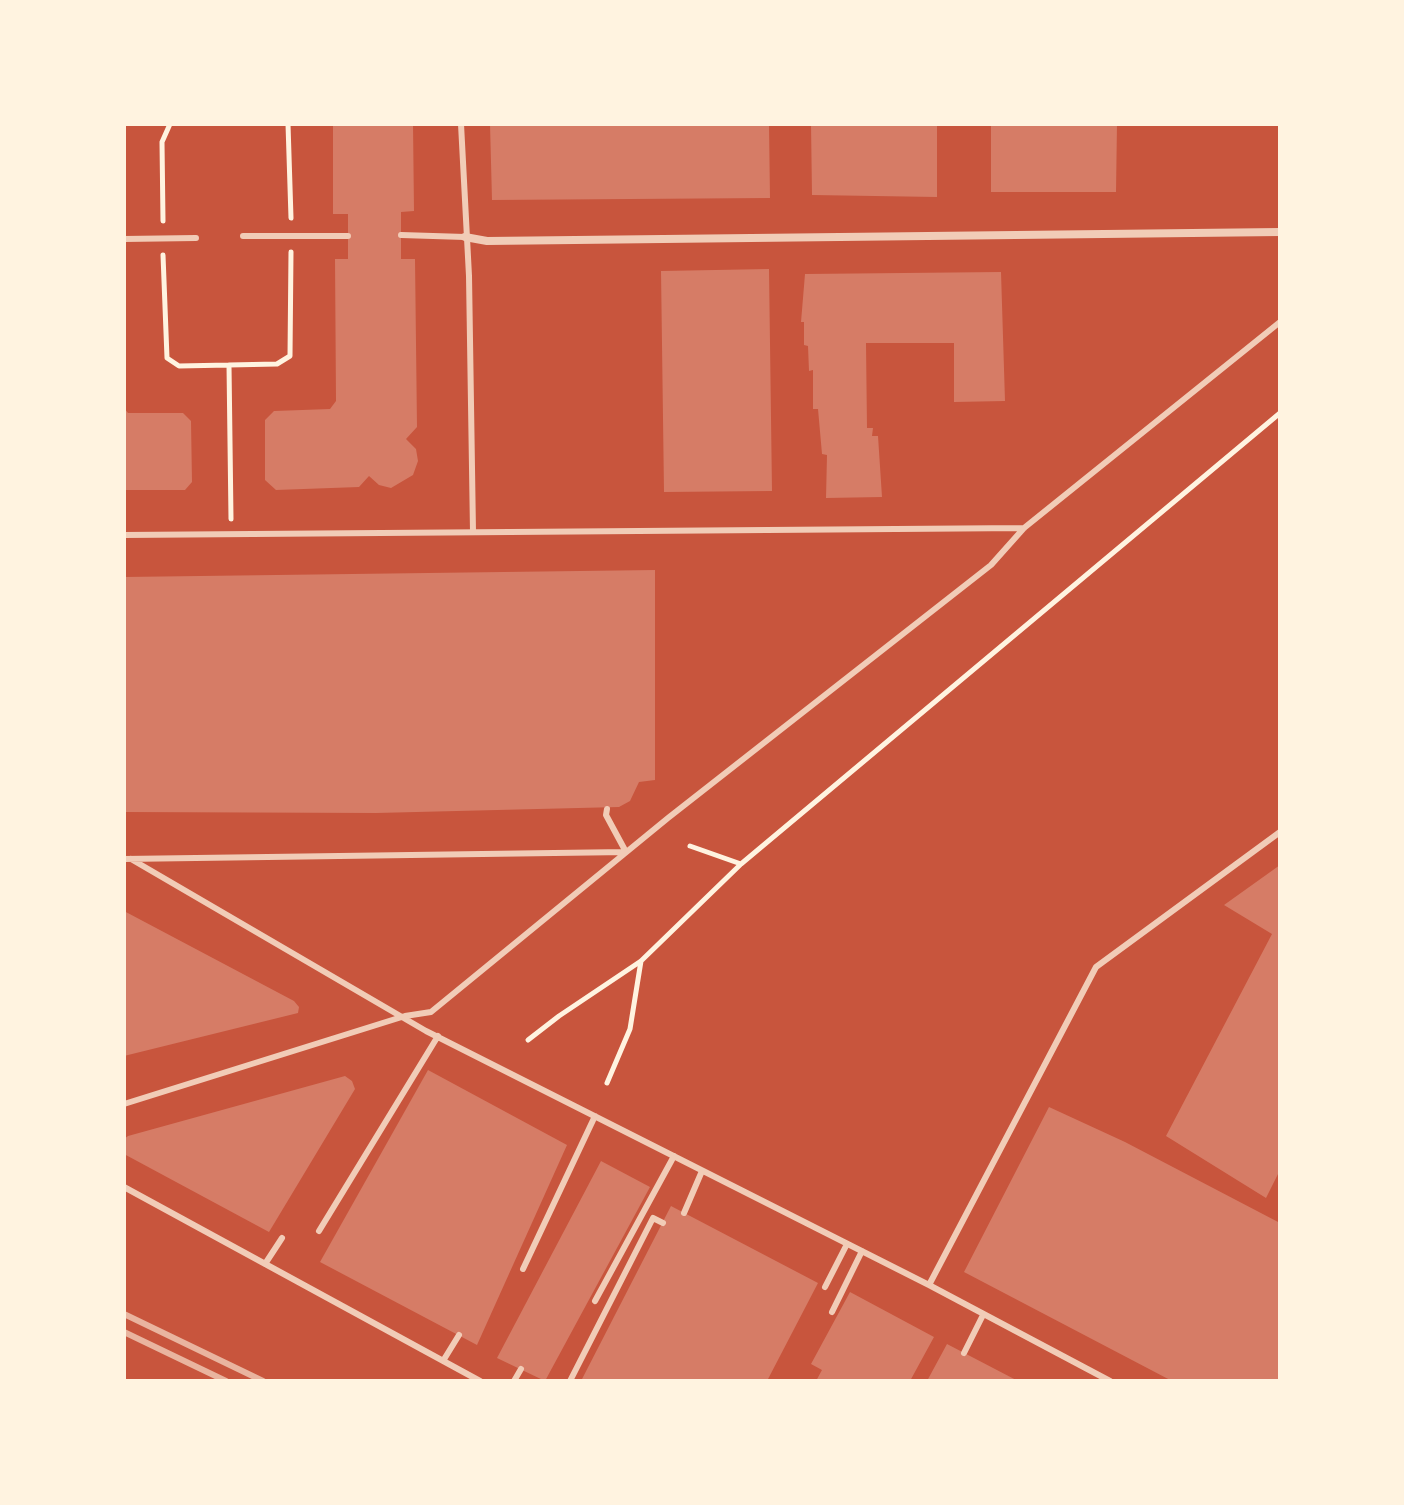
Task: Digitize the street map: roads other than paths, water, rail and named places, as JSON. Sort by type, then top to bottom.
[{"type":"street","points":[[465,237],[487,241],[1280,232]]},
{"type":"lane","points":[[461,124],[469,276],[473,532]]},
{"type":"lane","points":[[401,235],[465,237]]},
{"type":"lane","points":[[243,236],[348,236]]},
{"type":"lane","points":[[124,239],[196,238]]},
{"type":"lane","points":[[124,1104],[405,1016],[431,1012],[626,852],[991,565],[1024,528],[1280,322]]},
{"type":"lane","points":[[124,535],[1024,528]]},
{"type":"lane","points":[[607,809],[606,815],[626,852]]},
{"type":"lane","points":[[929,1285],[1096,967],[1280,832]]},
{"type":"lane","points":[[128,859],[626,852]]},
{"type":"lane","points":[[128,859],[438,1036],[929,1285],[1109,1381]]},
{"type":"lane","points":[[319,1231],[438,1036]]},
{"type":"lane","points":[[523,1269],[595,1116]]},
{"type":"lane","points":[[595,1301],[674,1156]]},
{"type":"lane","points":[[684,1213],[702,1171]]},
{"type":"lane","points":[[124,1187],[480,1381]]},
{"type":"lane","points":[[570,1381],[653,1218],[663,1223]]},
{"type":"lane","points":[[265,1264],[282,1238]]},
{"type":"lane","points":[[825,1287],[847,1244]]},
{"type":"lane","points":[[832,1312],[862,1251]]},
{"type":"lane","points":[[964,1353],[983,1315]]},
{"type":"lane","points":[[443,1361],[459,1335]]},
{"type":"lane","points":[[514,1381],[521,1369]]},
{"type":"railway","points":[[124,1314],[263,1381]]},
{"type":"railway","points":[[124,1332],[226,1381]]}]
